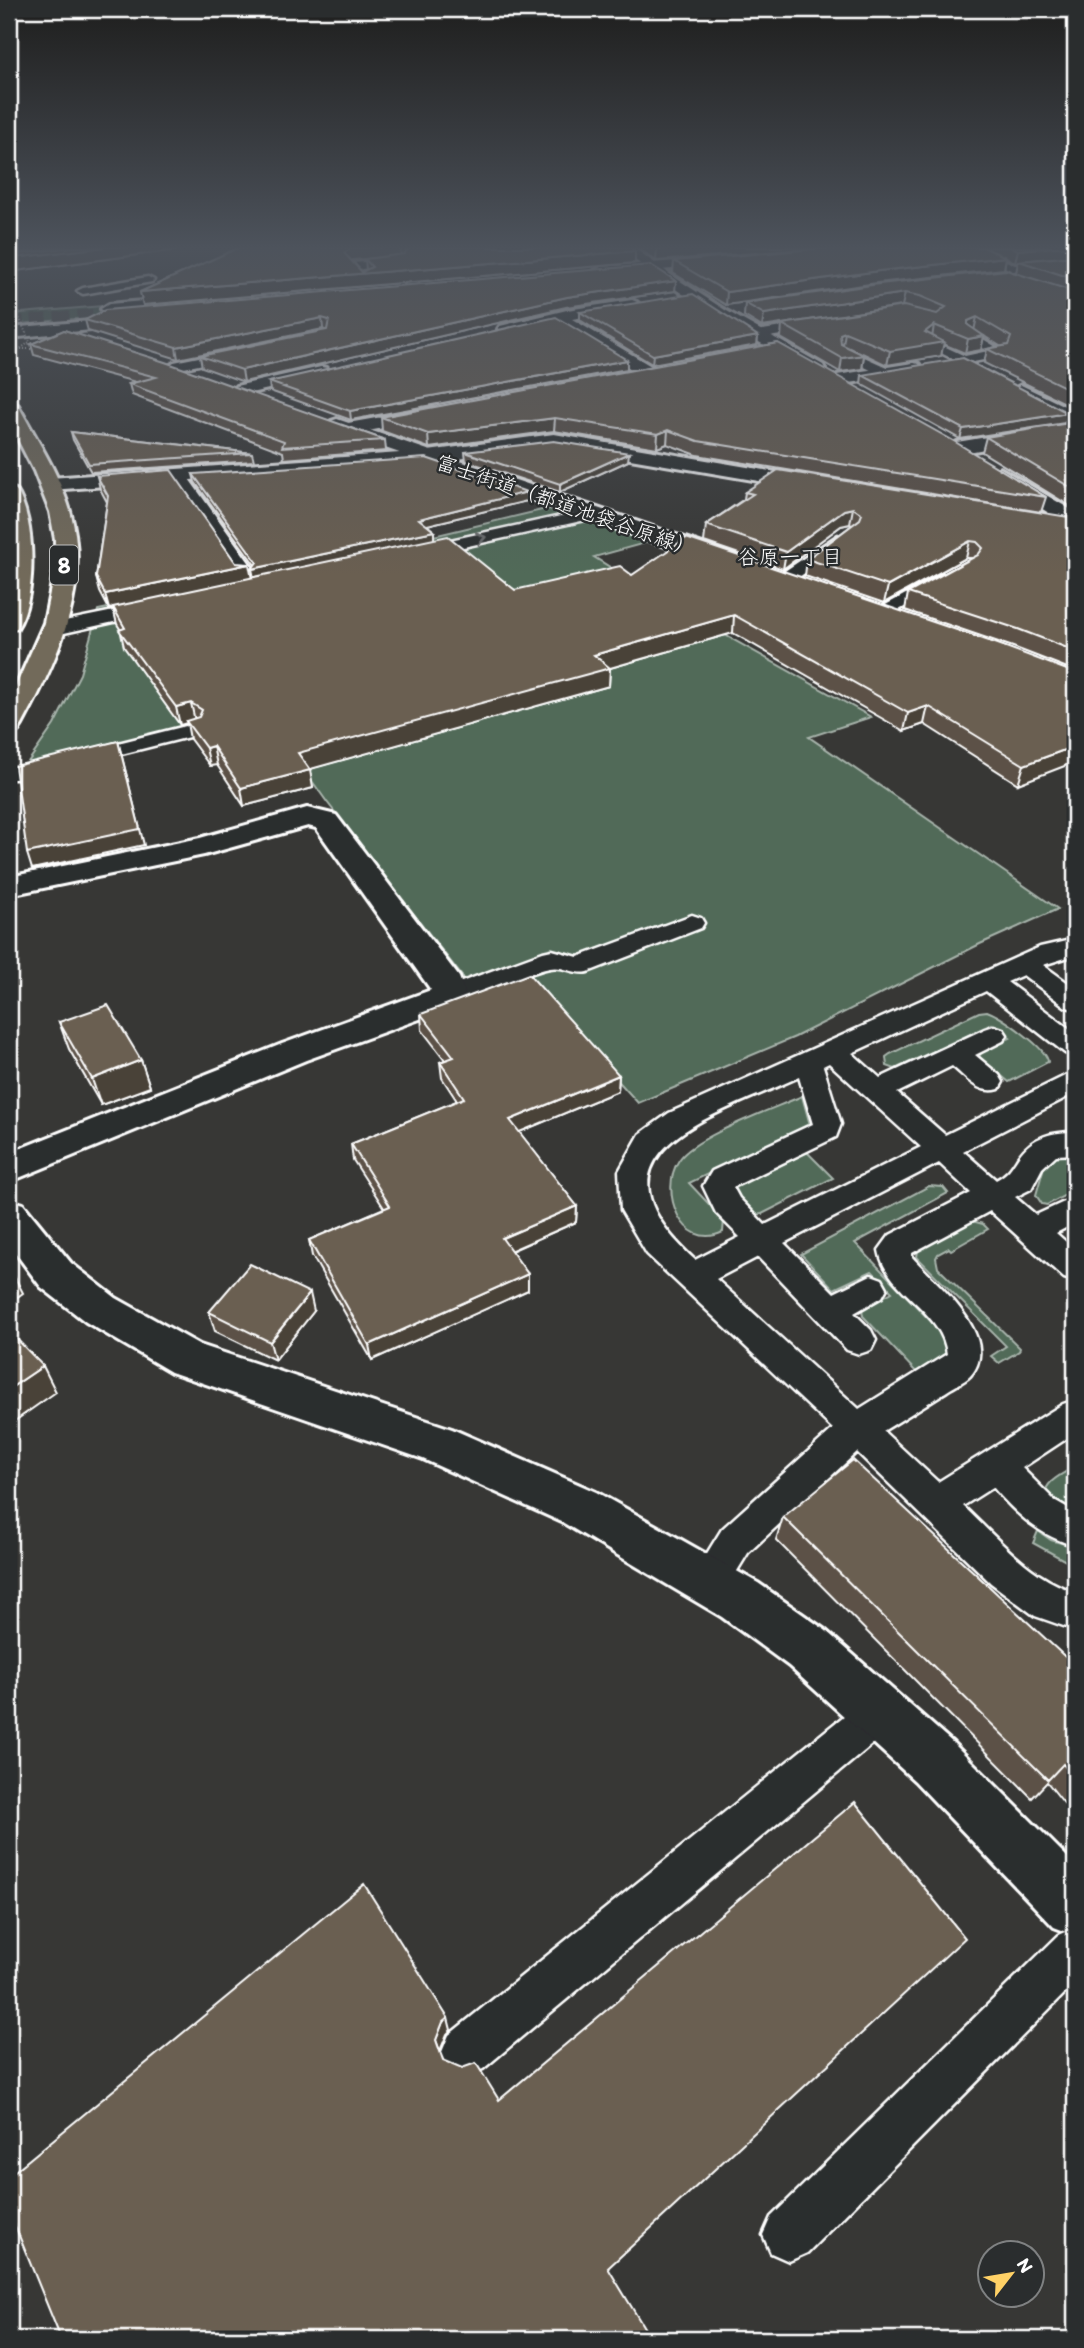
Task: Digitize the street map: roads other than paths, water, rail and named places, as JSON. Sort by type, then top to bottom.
[{"type":"main road","name":"8","points":[[9,405],[50,484],[61,515],[65,552],[63,590],[55,629],[37,672],[9,725]]},
{"type":"main road","name":"8","points":[[9,494],[18,519],[21,562],[16,600],[9,622]]},
{"type":"street","points":[[622,378],[656,372],[629,357]]},
{"type":"street","points":[[795,357],[862,394]]},
{"type":"street","points":[[837,380],[963,360],[985,371]]},
{"type":"street","points":[[168,364],[208,378]]},
{"type":"street","points":[[275,402],[236,388],[337,368]]},
{"type":"street","points":[[1008,383],[1065,428]]},
{"type":"street","points":[[348,429],[444,411]]},
{"type":"street","name":"富士街道（都道池袋谷原線）","points":[[325,421],[810,588]]},
{"type":"street","points":[[1065,428],[951,444],[1075,521]]},
{"type":"street","points":[[50,484],[428,457],[554,439],[835,488]]},
{"type":"street","points":[[1036,520],[1075,527]]},
{"type":"street","points":[[859,604],[906,621]]},
{"type":"street","points":[[9,886],[204,846],[307,817],[326,821],[447,985],[448,993],[441,999],[293,1052],[9,1168]]},
{"type":"street","points":[[9,1216],[55,1275],[101,1310],[186,1359],[436,1443],[579,1507],[740,1600],[807,1648],[934,1762],[1075,1906]]},
{"type":"lane","points":[[168,364],[215,357]]},
{"type":"lane","points":[[854,357],[886,372]]},
{"type":"lane","points":[[955,357],[963,360],[981,357]]},
{"type":"lane","points":[[179,475],[248,578]]},
{"type":"lane","points":[[528,508],[555,501]]},
{"type":"lane","points":[[403,555],[593,514]]},
{"type":"lane","points":[[785,579],[849,531]]},
{"type":"lane","points":[[882,612],[954,572]]},
{"type":"lane","points":[[88,607],[153,593]]},
{"type":"lane","points":[[55,629],[174,604]]},
{"type":"lane","points":[[9,773],[22,773],[194,730]]},
{"type":"lane","points":[[448,993],[459,992],[552,958],[579,966],[692,923]]},
{"type":"lane","points":[[1075,947],[1049,953],[679,1120],[650,1141],[634,1171],[636,1210],[657,1245],[857,1429],[1004,1570],[1049,1603],[1075,1611]]},
{"type":"lane","points":[[1025,964],[1075,1001]]},
{"type":"lane","points":[[988,980],[1075,1047]]},
{"type":"lane","points":[[877,1091],[994,1035]]},
{"type":"lane","points":[[955,1054],[989,1082]]},
{"type":"lane","points":[[820,1056],[877,1091],[1075,1269]]},
{"type":"lane","points":[[820,1056],[826,1130],[723,1179],[718,1186],[727,1205],[859,1340]]},
{"type":"lane","points":[[692,1276],[1075,1081]]},
{"type":"lane","points":[[709,1581],[735,1541],[857,1429],[957,1367],[964,1355],[963,1342],[957,1328],[897,1262],[895,1250],[901,1244],[1020,1181],[1031,1161],[1046,1147],[1055,1143],[1075,1143]]},
{"type":"lane","points":[[1033,1231],[1075,1209]]},
{"type":"lane","points":[[830,1311],[872,1288]]},
{"type":"lane","points":[[935,1504],[1075,1415]]},
{"type":"lane","points":[[996,1464],[1047,1516],[1075,1529]]},
{"type":"lane","points":[[466,2052],[879,1713]]},
{"type":"lane","points":[[789,2235],[1075,1951]]},
{"type":"district","name":"谷原一丁目","points":[[790,556]]}]
